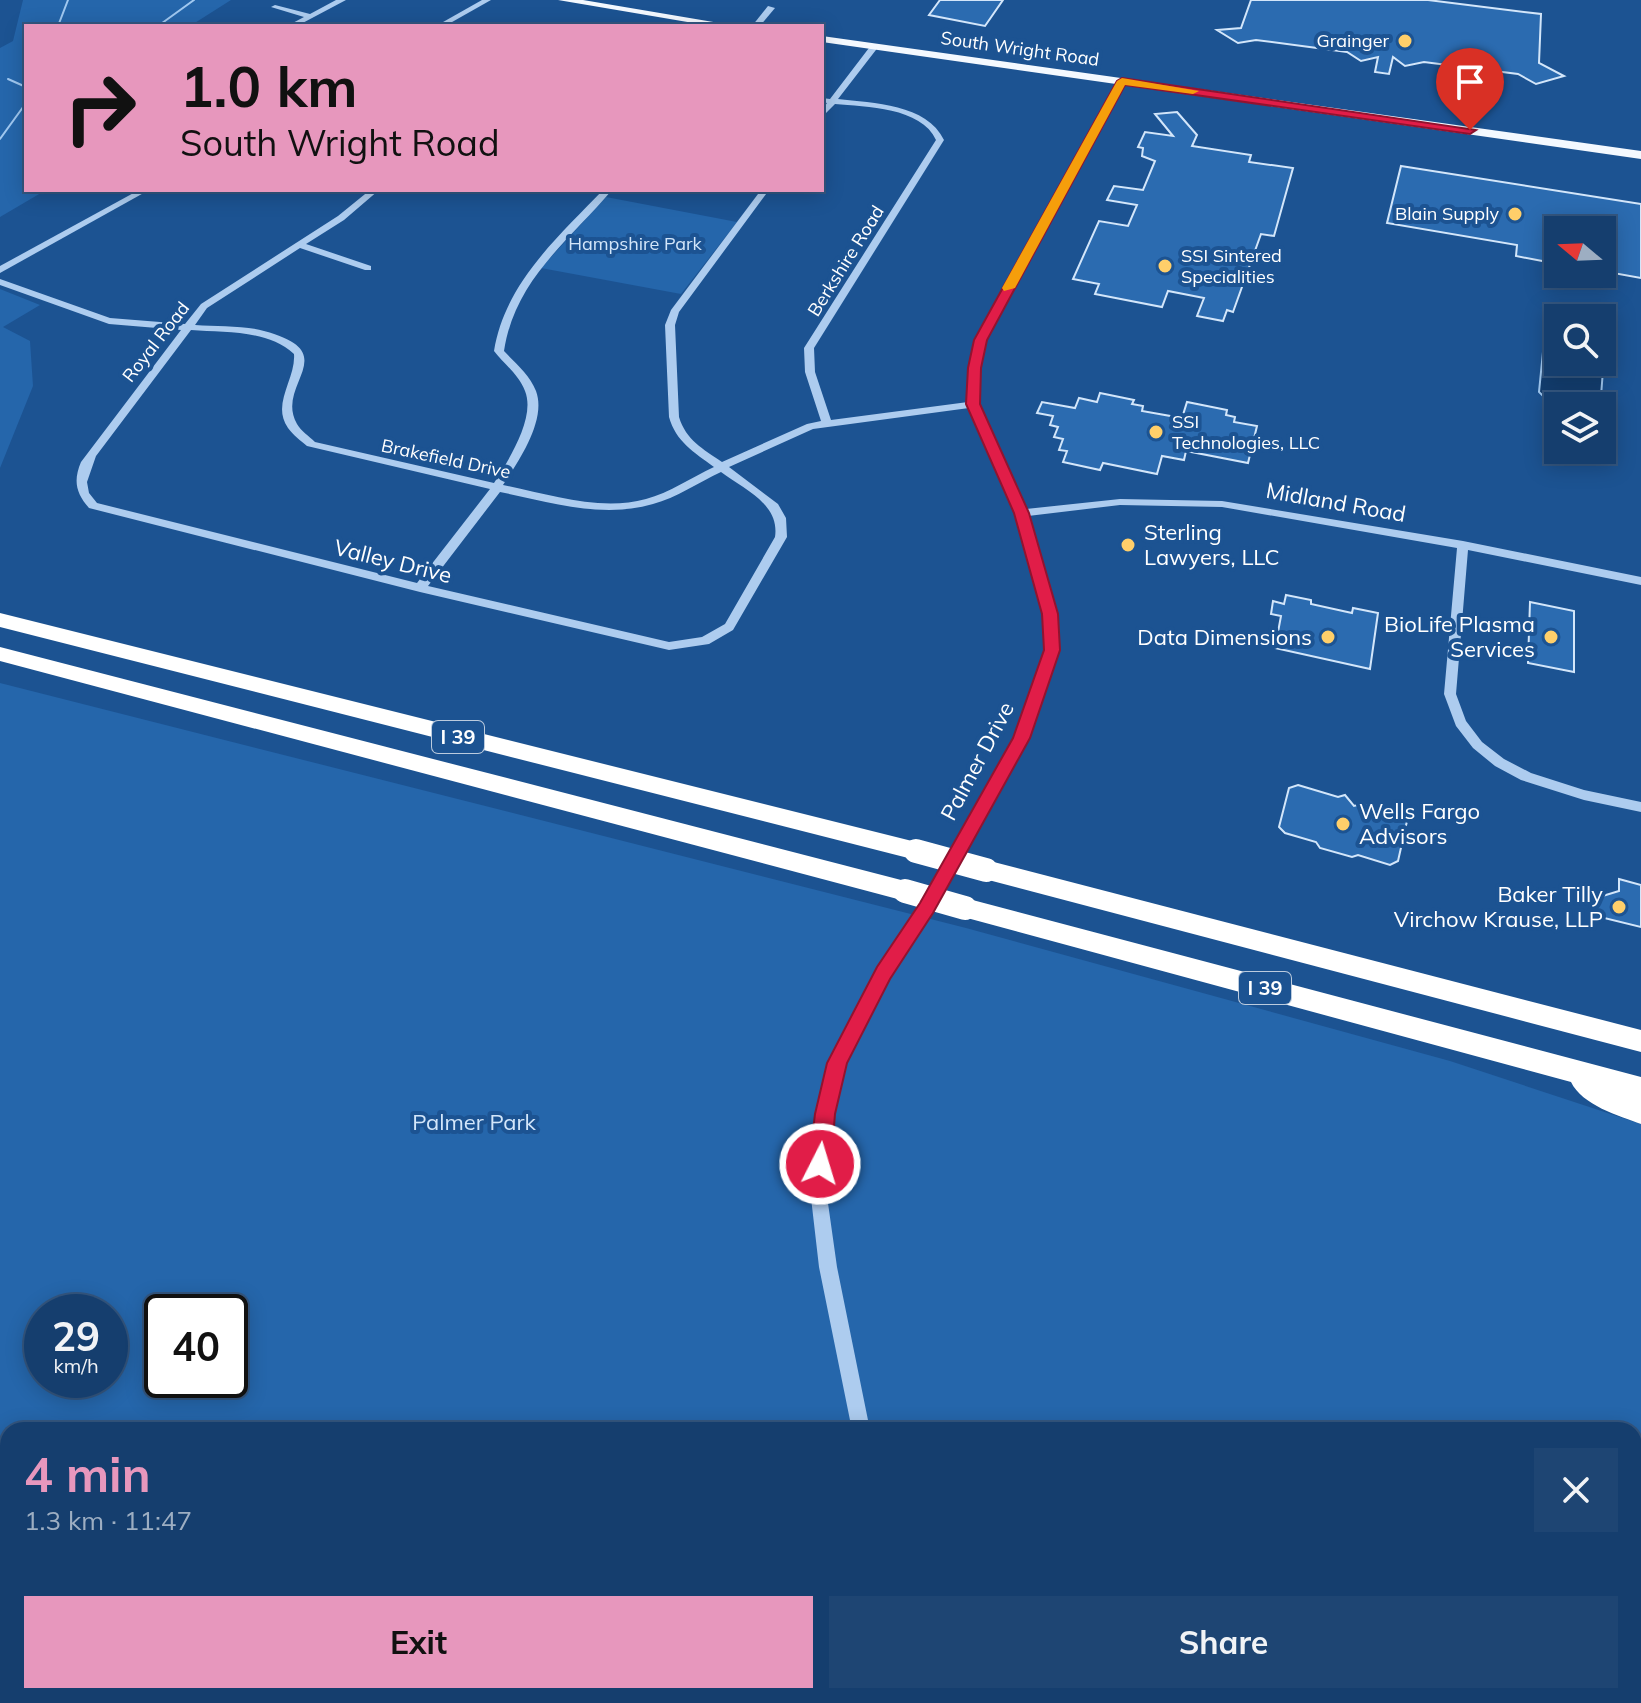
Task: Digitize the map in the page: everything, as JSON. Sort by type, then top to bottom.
[{"type":"highway","name":"I 39","points":[[0,620],[916,851],[1641,1041]]},
{"type":"highway","name":"I 39","points":[[0,654],[905,891],[1641,1089]]},
{"type":"highway","points":[[1566,1069],[1621,1105],[1641,1112]]},
{"type":"main road","points":[[563,0],[719,24]]},
{"type":"main road","name":"South Wright Road","points":[[824,39],[1641,155]]},
{"type":"street","points":[[295,24],[342,0]]},
{"type":"street","points":[[444,24],[487,0]]},
{"type":"street","points":[[275,7],[310,16]]},
{"type":"street","points":[[758,24],[771,8]]},
{"type":"street","points":[[827,101],[875,46]]},
{"type":"street","name":"Palmer Drive","points":[[859,1422],[828,1267],[818,1189],[825,1114],[837,1063],[883,973],[926,908],[1022,738],[1052,650],[1050,614],[1022,513],[973,404],[974,368],[980,340],[1122,81]]},
{"type":"street","name":"Berkshire Road","points":[[827,101],[900,112],[933,124],[939,133],[938,147],[809,348],[810,372],[827,423]]},
{"type":"street","points":[[0,270],[141,192]]},
{"type":"street","name":"Royal Road","points":[[81,491],[82,471],[91,455],[186,327],[216,297],[341,218],[373,192]]},
{"type":"street","points":[[420,588],[499,488],[511,466],[534,405],[532,392],[499,351],[499,340],[531,274],[606,192]]},
{"type":"street","points":[[721,467],[688,443],[678,430],[674,417],[670,325],[681,300],[763,192]]},
{"type":"street","points":[[299,245],[368,268]]},
{"type":"street","name":"Brakefield Drive","points":[[0,282],[92,317],[260,333],[290,343],[299,353],[302,364],[285,406],[286,420],[295,433],[311,444],[499,488],[601,508],[628,507],[653,501],[768,444],[827,423],[973,404]]},
{"type":"street","name":"Valley Drive","points":[[81,491],[93,506],[420,588],[669,646],[705,641],[729,627],[781,537],[784,524],[780,513],[770,502],[721,467]]},
{"type":"street","name":"Midland Road","points":[[1022,513],[1120,502],[1190,501],[1256,508],[1641,581]]},
{"type":"street","points":[[1463,545],[1450,694],[1453,709],[1476,743],[1511,770],[1559,789],[1641,807]]},
{"type":"green space","points":[[23,0],[231,0],[193,24],[24,24],[24,192],[43,192],[0,217],[0,48],[13,41]]},
{"type":"green space","name":"Hampshire Park","points":[[606,197],[737,222],[681,294],[541,268]]},
{"type":"green space","points":[[0,289],[40,305],[3,327],[30,341],[33,386],[0,468]]},
{"type":"green space","name":"Palmer Park","points":[[0,683],[966,928],[1450,1061],[1641,1124],[1641,1422],[0,1422]]},
{"type":"shaded area","points":[[1544,342],[1544,376],[1603,376],[1601,392],[1544,392],[1544,397],[1539,392]]},
{"type":"building","points":[[940,0],[1003,0],[985,26],[929,15]]},
{"type":"building","name":"Grainger","points":[[1251,0],[1428,0],[1541,14],[1539,63],[1564,76],[1536,84],[1518,74],[1424,62],[1405,66],[1393,57],[1389,74],[1375,72],[1378,57],[1361,61],[1347,52],[1256,40],[1238,43],[1217,30],[1241,28]]},
{"type":"building","points":[[1177,112],[1197,135],[1192,146],[1251,155],[1249,162],[1293,168],[1274,236],[1261,234],[1233,312],[1227,310],[1223,321],[1197,316],[1204,298],[1168,291],[1162,307],[1095,294],[1099,284],[1073,279],[1099,221],[1128,226],[1137,205],[1107,200],[1114,186],[1143,190],[1155,161],[1142,156],[1143,148],[1138,147],[1145,132],[1173,136],[1155,114]]},
{"type":"building","name":"Blain Supply","points":[[1401,166],[1641,204],[1641,278],[1616,274],[1616,216],[1544,216],[1544,261],[1516,256],[1517,245],[1387,223]]},
{"type":"building","name":"SSI Technologies, LLC","points":[[1100,393],[1134,400],[1132,404],[1143,406],[1142,411],[1182,418],[1187,402],[1227,410],[1226,415],[1235,417],[1234,422],[1257,426],[1248,463],[1186,451],[1184,460],[1162,456],[1157,474],[1103,463],[1100,470],[1063,462],[1067,451],[1059,450],[1063,439],[1054,437],[1058,427],[1050,425],[1053,416],[1037,413],[1042,402],[1075,408],[1079,398],[1097,402]]},
{"type":"building","name":"Data Dimensions","points":[[1286,595],[1352,613],[1353,608],[1378,613],[1370,669],[1275,648],[1281,616],[1271,614],[1273,601],[1284,604]]},
{"type":"building","name":"BioLife Plasma Services","points":[[1530,602],[1574,611],[1574,672],[1528,663]]},
{"type":"building","name":"Wells Fargo Advisors","points":[[1298,785],[1338,797],[1345,795],[1354,806],[1362,804],[1401,815],[1407,821],[1398,861],[1390,865],[1358,855],[1352,857],[1285,833],[1279,827],[1289,788]]},
{"type":"building","name":"Baker Tilly Virchow Krause, LLP","points":[[1619,879],[1641,885],[1641,927],[1596,916],[1596,898],[1619,891]]},
{"type":"waterway","points":[[59,24],[68,0]]},
{"type":"waterway","points":[[161,24],[194,0]]},
{"type":"waterway","points":[[8,79],[24,86]]},
{"type":"waterway","points":[[0,139],[24,106]]},
{"type":"slow traffic","points":[[1009,288],[1122,81],[1193,91]]},
{"type":"place","name":"Grainger","points":[[1405,41]]},
{"type":"place","name":"Blain Supply","points":[[1515,214]]},
{"type":"place","name":"SSI Sintered Specialities","points":[[1165,266]]},
{"type":"place","name":"SSI Technologies, LLC","points":[[1156,432]]},
{"type":"place","name":"Sterling Lawyers, LLC","points":[[1128,545]]},
{"type":"place","name":"Data Dimensions","points":[[1328,637]]},
{"type":"place","name":"BioLife Plasma Services","points":[[1551,637]]},
{"type":"place","name":"Wells Fargo Advisors","points":[[1343,824]]},
{"type":"place","name":"Baker Tilly Virchow Krause, LLP","points":[[1619,907]]},
{"type":"route","points":[[820,1164],[825,1114],[837,1063],[883,973],[926,908],[1022,738],[1052,650],[1050,614],[1022,513],[973,404],[974,368],[980,340],[1122,81],[1470,130]]}]
